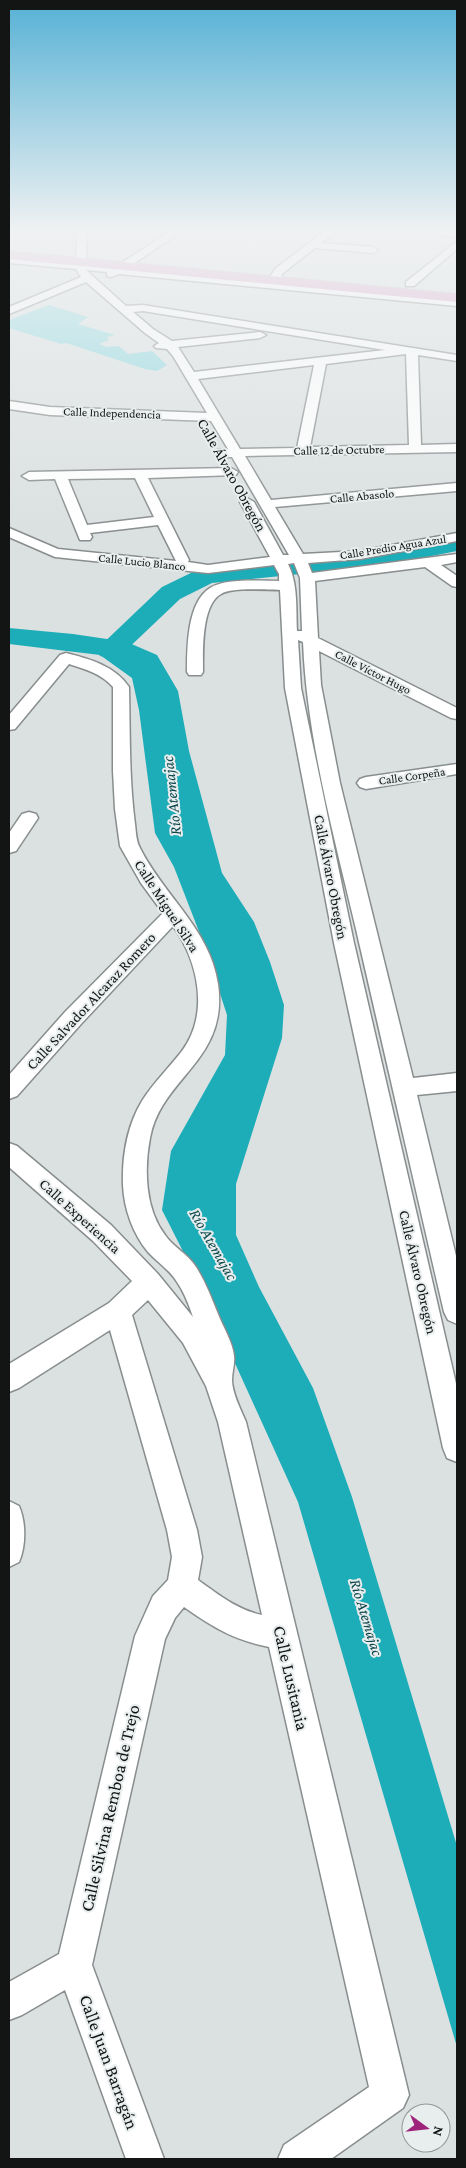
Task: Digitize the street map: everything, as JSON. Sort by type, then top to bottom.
[{"type":"street","name":"Calle Álvaro Obregón","points":[[150,331],[191,376],[266,504],[293,570],[310,640],[313,685],[331,782],[457,1312]]},
{"type":"street","points":[[283,331],[457,358]]},
{"type":"street","points":[[165,346],[288,332]]},
{"type":"street","name":"Calle Álvaro Obregón","points":[[165,346],[208,431]]},
{"type":"street","points":[[191,376],[412,350]]},
{"type":"street","points":[[412,350],[415,448]]},
{"type":"street","points":[[303,451],[322,361]]},
{"type":"street","name":"Calle Independencia","points":[[9,405],[50,411],[215,417]]},
{"type":"street","name":"Calle 12 de Octubre","points":[[218,449],[236,452],[457,448]]},
{"type":"street","name":"Calle Álvaro Obregón","points":[[218,449],[235,480],[293,570],[288,630],[292,688],[344,943],[457,1448]]},
{"type":"street","points":[[28,476],[140,474],[235,480]]},
{"type":"street","points":[[140,474],[182,560]]},
{"type":"street","points":[[60,475],[84,534],[162,520]]},
{"type":"street","name":"Calle Abasolo","points":[[266,504],[457,487]]},
{"type":"street","name":"Calle Lucio Blanco","points":[[9,532],[55,553],[208,569],[293,570]]},
{"type":"street","name":"Calle Predio Agua Azul","points":[[293,570],[360,554],[457,537]]},
{"type":"street","name":"Calle Predio Agua Azul","points":[[293,570],[429,563],[457,558]]},
{"type":"street","points":[[429,563],[457,583]]},
{"type":"street","points":[[195,672],[196,637],[204,605],[212,594],[228,587],[293,570]]},
{"type":"street","name":"Calle Víctor Hugo","points":[[288,630],[456,713]]},
{"type":"street","name":"Calle Miguel Silva","points":[[9,725],[66,658],[105,671],[116,679],[121,687],[123,702],[120,727],[122,771],[124,809],[129,846],[148,878],[189,934],[200,955],[207,982],[209,1006],[204,1033],[190,1056],[168,1080],[150,1108],[138,1137],[135,1185],[139,1213],[156,1243],[186,1272],[204,1310],[221,1355],[218,1382]]},
{"type":"street","name":"Calle Corpeña","points":[[366,783],[457,769]]},
{"type":"street","points":[[10,842],[29,818]]},
{"type":"street","name":"Calle Salvador Alcaraz Romero","points":[[9,1090],[73,1018],[174,913]]},
{"type":"street","points":[[403,1088],[457,1082]]},
{"type":"street","name":"Calle Experiencia","points":[[9,1153],[102,1233],[149,1282]]},
{"type":"street","points":[[9,1379],[118,1311],[149,1282]]},
{"type":"street","name":"Calle Lusitania","points":[[149,1282],[192,1335],[218,1382],[232,1422],[390,2095],[298,2159]]},
{"type":"street","points":[[118,1311],[182,1530],[187,1557],[182,1588],[219,1614],[245,1627],[281,1634]]},
{"type":"street","points":[[9,1516],[9,1552]]},
{"type":"street","name":"Calle Silvina Remboa de Trejo","points":[[74,1965],[150,1636],[164,1607],[182,1588]]},
{"type":"street","points":[[9,2002],[74,1965]]},
{"type":"street","name":"Calle Juan Barragán","points":[[74,1965],[144,2159]]},
{"type":"shaded area","points":[[19,331],[102,331],[115,335],[107,337],[109,340],[99,344],[107,347],[119,346],[128,354],[152,351],[167,365],[157,371],[145,369],[66,343],[61,344]]},
{"type":"water","name":"Río Atemajac","points":[[9,628],[73,634],[127,642],[157,655],[178,691],[189,751],[222,873],[254,922],[284,1005],[282,1038],[236,1184],[236,1235],[259,1287],[313,1388],[352,1497],[457,1846],[457,2047],[298,1502],[194,1273],[162,1210],[171,1151],[225,1055],[227,1015],[205,947],[174,867],[155,833],[139,710],[132,678],[100,655],[9,644]]},
{"type":"waterway","points":[[110,650],[171,593],[206,576],[320,564],[422,550],[457,543]]}]
